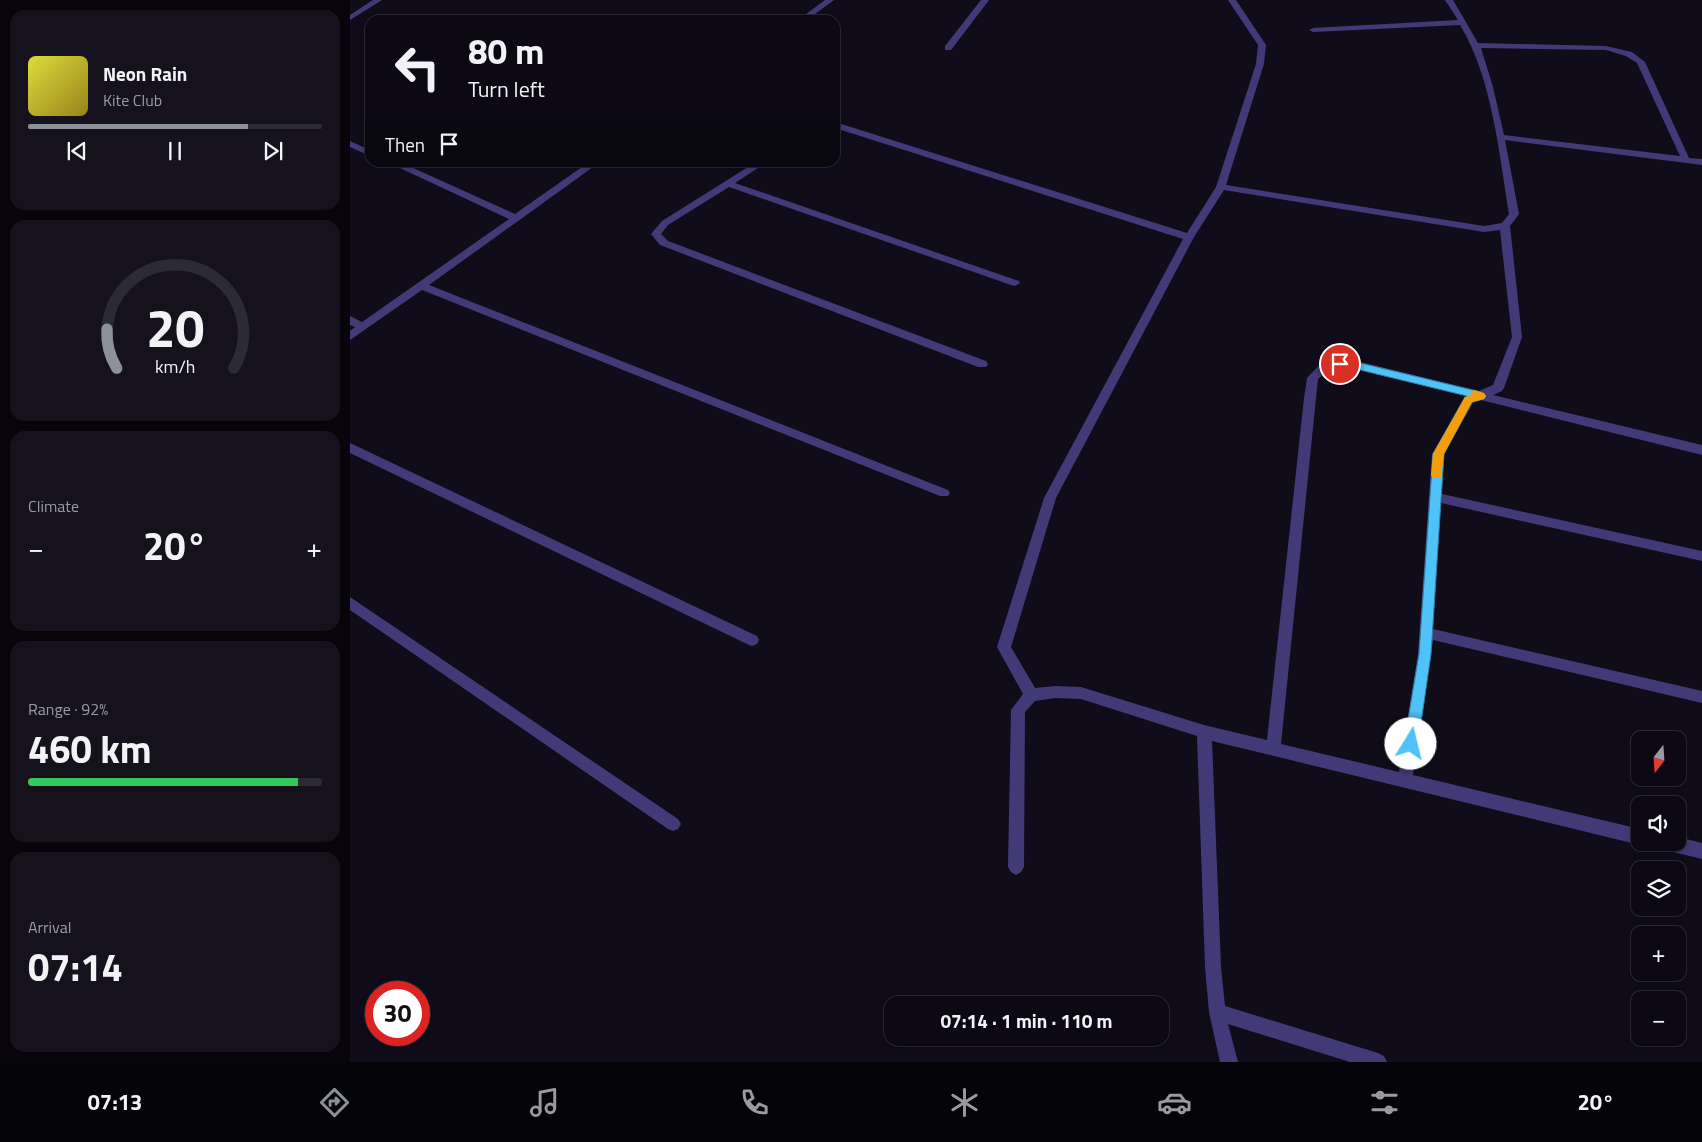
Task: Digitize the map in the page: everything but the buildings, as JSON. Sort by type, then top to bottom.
[{"type":"street","points":[[350,18],[378,0]]},
{"type":"street","points":[[809,15],[830,0]]},
{"type":"street","points":[[948,48],[985,0]]},
{"type":"street","points":[[1032,695],[1004,647],[1050,498],[1189,237],[1221,187],[1260,64],[1262,45],[1232,0]]},
{"type":"street","points":[[1405,780],[1427,633],[1438,454],[1469,400],[1498,388],[1517,337],[1505,226],[1514,214],[1501,137],[1491,96],[1475,45],[1449,0]]},
{"type":"street","points":[[1313,30],[1463,22]]},
{"type":"street","points":[[1475,45],[1606,48],[1629,54],[1641,62],[1685,158]]},
{"type":"street","points":[[840,127],[1189,237]]},
{"type":"street","points":[[1501,137],[1685,158],[1702,162]]},
{"type":"street","points":[[350,144],[365,151]]},
{"type":"street","points":[[402,167],[517,219]]},
{"type":"street","points":[[350,336],[589,167]]},
{"type":"street","points":[[755,167],[665,223],[656,234],[664,243],[982,364]]},
{"type":"street","points":[[728,184],[1015,284]]},
{"type":"street","points":[[1221,187],[1484,229],[1505,226]]},
{"type":"street","points":[[420,286],[944,493]]},
{"type":"street","points":[[350,320],[362,327]]},
{"type":"street","points":[[1273,748],[1310,398],[1313,378],[1327,364],[1352,364],[1702,450]]},
{"type":"street","points":[[350,448],[752,640]]},
{"type":"street","points":[[1435,497],[1702,556]]},
{"type":"street","points":[[350,603],[673,824]]},
{"type":"street","points":[[1427,633],[1702,697]]},
{"type":"street","points":[[1016,867],[1018,710],[1032,695],[1055,692],[1081,693],[1204,732],[1631,835]]},
{"type":"street","points":[[1204,732],[1213,967],[1217,1012],[1229,1062]]},
{"type":"street","points":[[1686,848],[1702,852]]},
{"type":"street","points":[[1217,1012],[1378,1062]]},
{"type":"slow traffic","points":[[1437,475],[1438,454],[1469,400],[1481,396],[1474,394]]},
{"type":"route","points":[[1340,364],[1352,364],[1481,396],[1469,400],[1438,454],[1425,654],[1411,744]]}]
